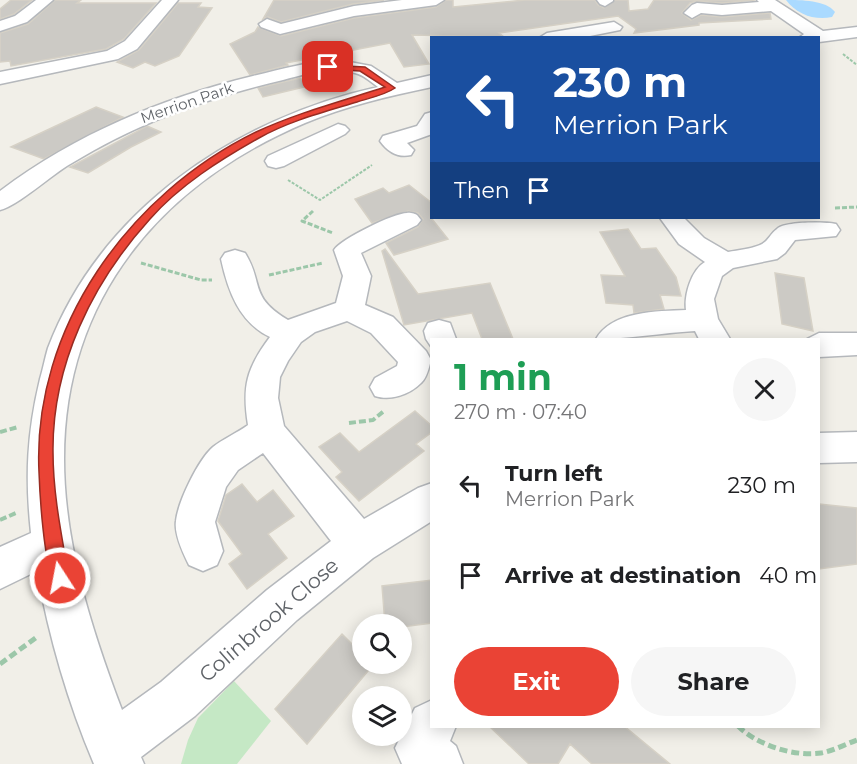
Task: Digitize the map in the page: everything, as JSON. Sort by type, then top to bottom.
[{"type":"street","points":[[0,26],[21,19],[45,0]]},
{"type":"street","points":[[0,78],[112,55],[131,45],[170,0]]},
{"type":"street","points":[[267,24],[280,29],[316,12],[436,0]]},
{"type":"street","points":[[691,8],[722,10],[769,3],[812,36]]},
{"type":"street","points":[[559,36],[614,27]]},
{"type":"street","points":[[820,36],[857,32]]},
{"type":"street","name":"Merrion Park","points":[[0,203],[10,185],[102,135],[173,105],[226,88],[311,68],[345,66],[365,60],[391,88]]},
{"type":"street","points":[[115,756],[67,614],[53,543],[45,452],[53,386],[65,343],[79,311],[92,285],[146,216],[185,181],[258,135],[323,109],[391,88],[430,81]]},
{"type":"street","points":[[403,150],[391,141],[424,130],[430,121]]},
{"type":"street","points":[[258,135],[284,157],[338,130]]},
{"type":"street","points":[[673,219],[678,229],[696,246],[725,261]]},
{"type":"street","points":[[349,310],[357,276],[354,249],[408,220]]},
{"type":"street","points":[[612,338],[633,326],[709,329],[699,299],[710,271],[725,261],[767,253],[776,247],[782,225],[827,230]]},
{"type":"street","points":[[247,271],[248,302],[258,316],[270,326],[290,334]]},
{"type":"street","points":[[359,544],[267,432],[261,398],[264,377],[274,356],[290,334],[304,324],[349,310],[430,346]]},
{"type":"street","points":[[820,345],[857,344]]},
{"type":"street","points":[[387,387],[410,374],[430,349]]},
{"type":"street","points":[[203,551],[195,522],[209,480],[225,459],[267,432]]},
{"type":"street","points":[[820,448],[857,447]]},
{"type":"street","name":"Colinbrook Close","points":[[115,756],[282,605],[359,544],[430,501]]},
{"type":"street","points":[[0,568],[53,543]]},
{"type":"street","points":[[430,728],[420,748],[438,764]]},
{"type":"path","points":[[284,157],[276,171],[320,200],[372,165]]},
{"type":"path","points":[[313,211],[302,220],[354,249]]},
{"type":"path","points":[[136,262],[201,280],[247,271],[277,275],[354,249]]},
{"type":"path","points":[[0,664],[37,636]]},
{"type":"path","points":[[740,728],[749,737],[777,748],[800,752],[821,753],[857,740]]},
{"type":"green space","points":[[234,681],[271,721],[237,764],[181,764],[198,718]]},
{"type":"building","points":[[11,0],[32,0],[14,14],[0,19],[0,9]]},
{"type":"building","points":[[55,0],[81,0],[77,3],[156,3],[124,39],[106,49],[11,66],[10,61],[0,62],[0,33],[28,24]]},
{"type":"building","points":[[274,0],[384,0],[353,4],[281,22],[268,17],[263,19]]},
{"type":"building","points":[[446,0],[453,0],[453,7],[525,0],[595,0],[604,8],[615,0],[628,0],[629,11],[648,9],[654,0],[755,0],[722,3],[696,1],[690,3],[682,13],[691,20],[701,15],[722,17],[770,13],[771,19],[699,23],[699,25],[634,33],[636,29],[618,16],[499,33],[503,36],[412,35],[429,64],[404,67],[390,43],[286,63],[288,65],[250,75],[230,44],[255,32],[258,27],[281,36],[354,18],[436,7]]},
{"type":"building","points":[[178,3],[201,3],[198,7],[212,8],[179,56],[155,66],[145,62],[133,68],[117,62],[139,50]]},
{"type":"building","points":[[300,78],[308,86],[263,97],[258,88]]},
{"type":"building","points":[[96,107],[123,117],[44,159],[11,147]]},
{"type":"building","points":[[147,126],[161,132],[88,173],[70,167]]},
{"type":"building","points":[[409,185],[430,201],[430,219],[448,239],[394,255],[386,243],[418,227],[423,219],[418,213],[408,211],[372,223],[355,199],[383,188],[389,193]]},
{"type":"building","points":[[628,229],[641,249],[656,248],[676,277],[681,296],[660,295],[664,309],[634,313],[633,305],[606,303],[601,275],[625,276],[600,232]]},
{"type":"building","points":[[385,249],[418,294],[490,283],[513,338],[482,338],[472,313],[404,325],[382,251]]},
{"type":"building","points":[[775,273],[804,278],[813,331],[782,324]]},
{"type":"building","points":[[415,411],[430,424],[430,434],[416,444],[424,451],[359,501],[336,477],[342,472],[319,447],[340,433],[359,452]]},
{"type":"building","points":[[242,484],[257,502],[273,490],[294,516],[268,534],[287,558],[247,589],[229,564],[242,554],[218,521],[226,495]]},
{"type":"building","points":[[820,504],[857,508],[857,564],[820,569]]},
{"type":"building","points":[[430,580],[430,623],[412,626],[412,614],[384,614],[382,586]]},
{"type":"building","points":[[342,634],[352,644],[352,674],[365,674],[355,686],[352,686],[352,690],[307,744],[275,709]]},
{"type":"building","points":[[491,728],[626,728],[670,764],[592,764],[570,744],[558,764],[529,764]]},
{"type":"waterway","points":[[798,0],[804,6],[823,12]]},
{"type":"route","points":[[60,578],[48,499],[45,452],[48,419],[53,386],[65,343],[92,285],[146,216],[185,181],[210,163],[258,135],[291,120],[391,88],[362,68],[328,67]]}]
